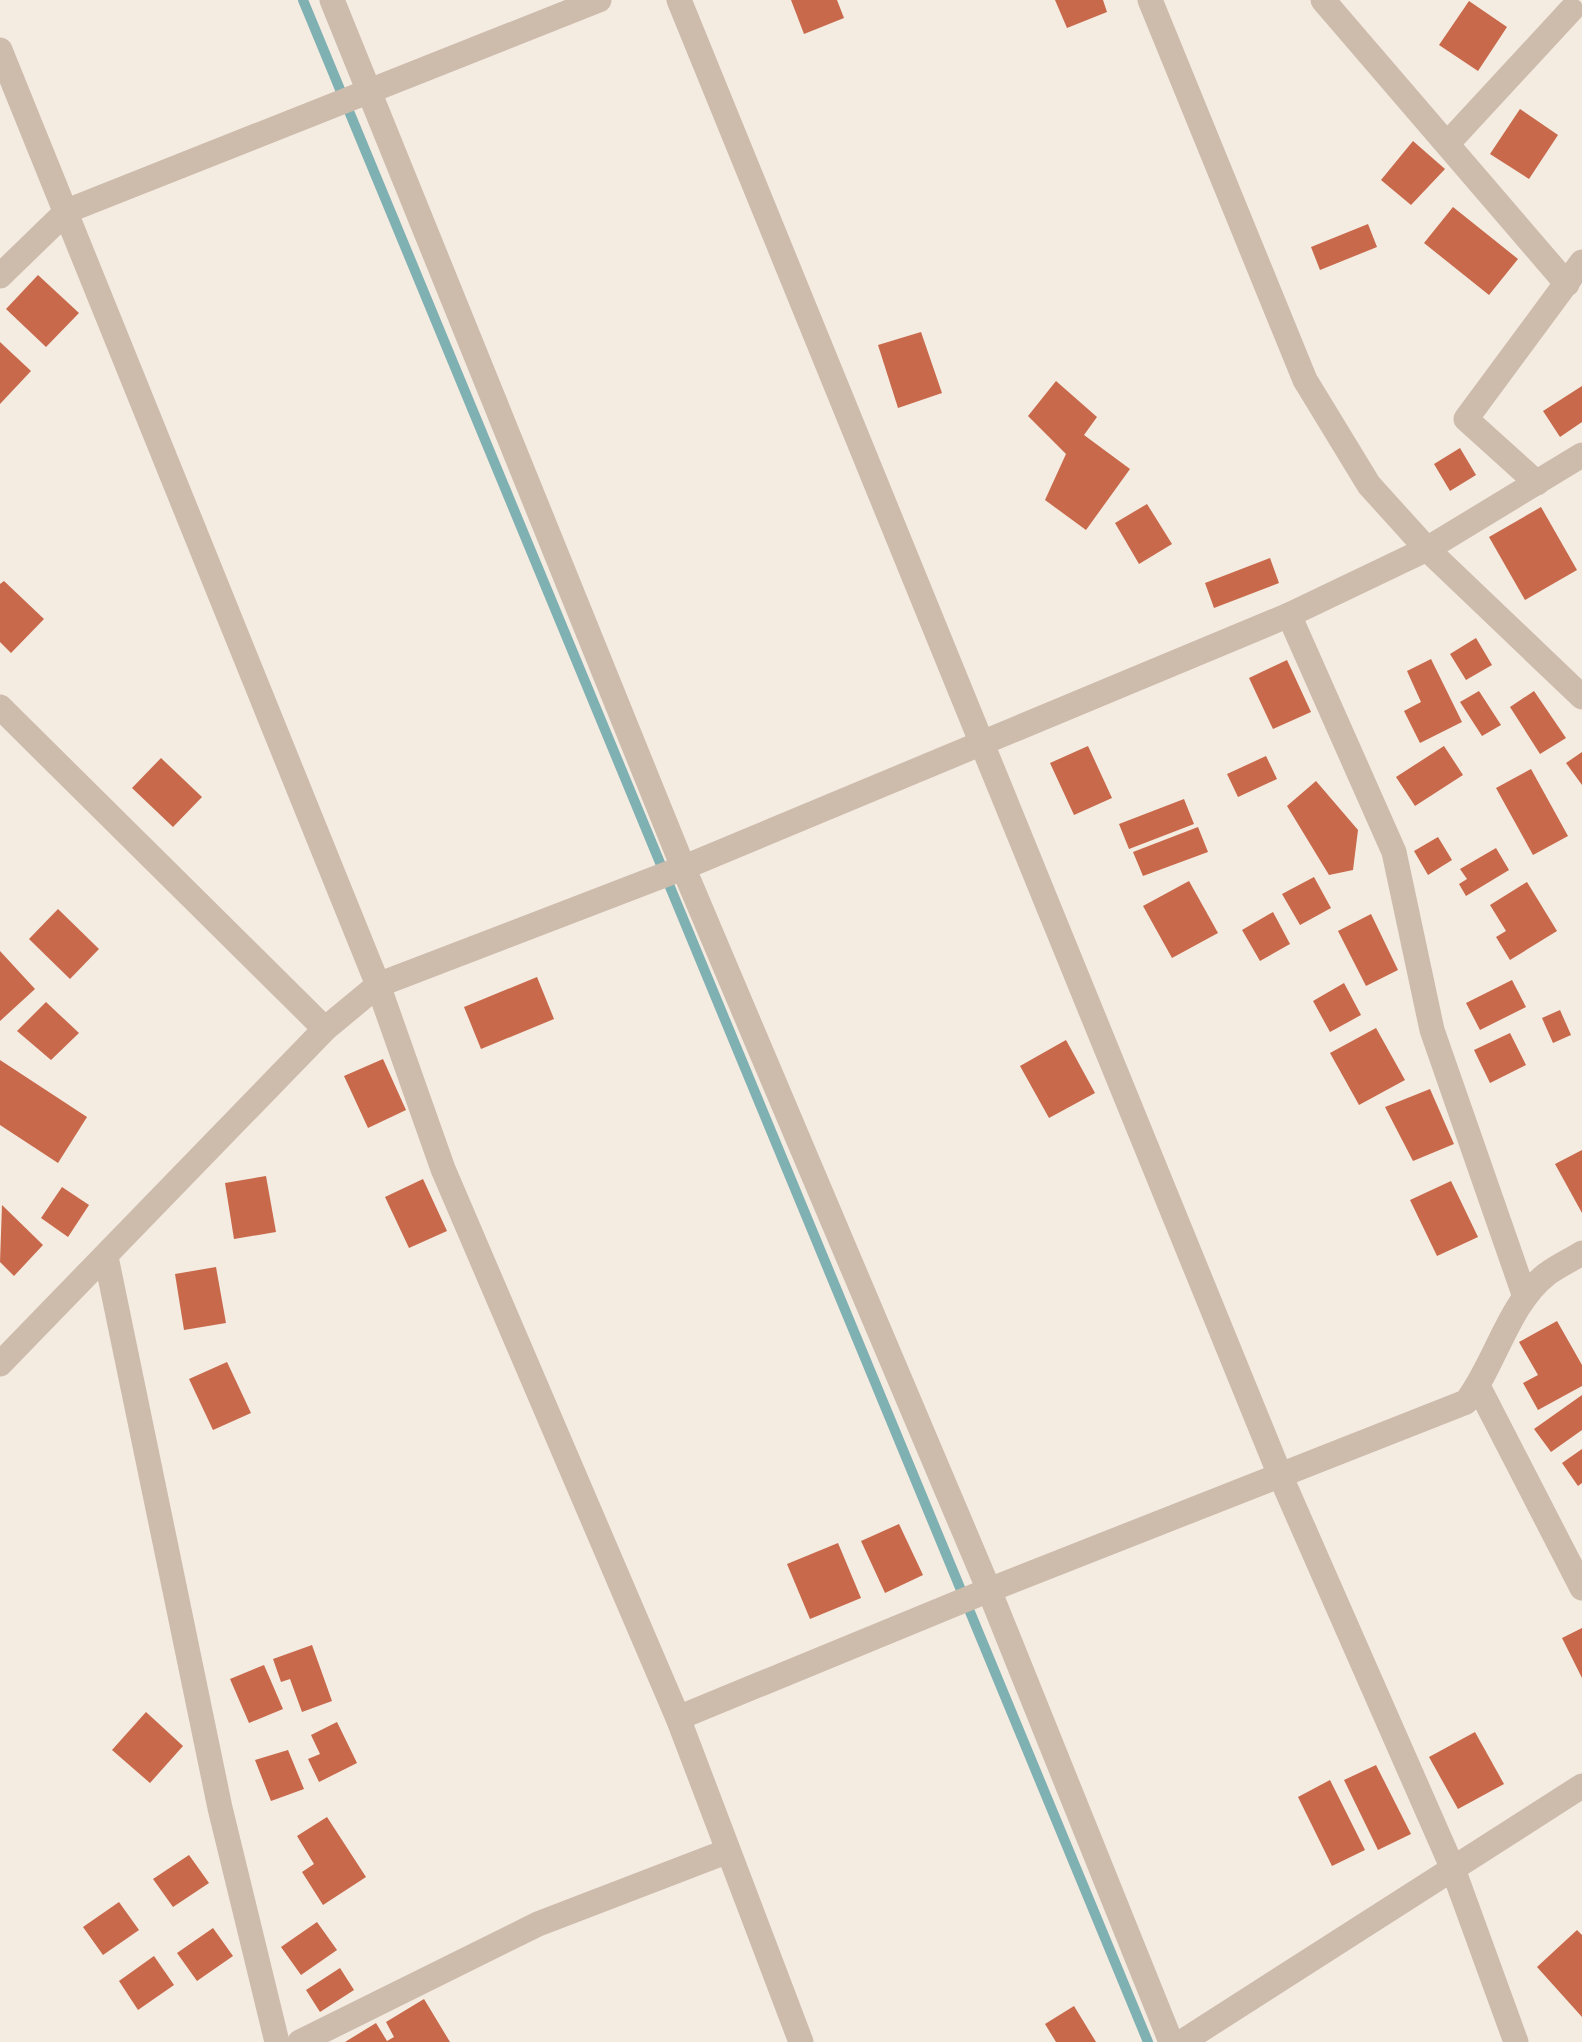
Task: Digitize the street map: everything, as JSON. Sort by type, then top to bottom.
[{"type":"street","points":[[332,0],[682,868],[988,1590],[1171,2042]]},
{"type":"street","points":[[3,267],[67,211],[600,0]]},
{"type":"street","points":[[679,0],[1280,1475],[1453,1869],[1516,2042]]},
{"type":"street","points":[[1150,0],[1305,380],[1370,485],[1427,549],[1582,697]]},
{"type":"street","points":[[1324,0],[1448,144],[1574,273],[1466,418],[1537,483]]},
{"type":"street","points":[[1448,144],[1571,10]]},
{"type":"street","points":[[0,50],[378,984],[443,1168],[678,1718],[801,2042]]},
{"type":"street","points":[[0,1364],[325,1029],[378,984],[682,868],[1289,615],[1427,549],[1582,455]]},
{"type":"street","points":[[1289,615],[1394,852],[1432,1030],[1525,1297]]},
{"type":"street","points":[[0,707],[325,1029]]},
{"type":"street","points":[[678,1718],[988,1590],[1466,1402],[1525,1297],[1546,1274],[1582,1253]]},
{"type":"street","points":[[106,1257],[220,1808],[278,2042]]},
{"type":"street","points":[[1478,1386],[1582,1588]]},
{"type":"street","points":[[1182,2042],[1582,1786]]},
{"type":"street","points":[[300,2042],[538,1924],[728,1852]]},
{"type":"building","points":[[791,0],[837,0],[844,18],[804,34]]},
{"type":"building","points":[[1055,0],[1103,0],[1107,12],[1067,28]]},
{"type":"building","points":[[1469,1],[1507,27],[1478,71],[1439,45]]},
{"type":"building","points":[[1520,109],[1558,135],[1529,179],[1490,154]]},
{"type":"building","points":[[1413,141],[1445,169],[1411,205],[1381,180]]},
{"type":"building","points":[[1453,207],[1518,259],[1489,295],[1424,243]]},
{"type":"building","points":[[1368,224],[1377,247],[1320,270],[1311,247]]},
{"type":"building","points":[[38,275],[79,313],[46,347],[6,309]]},
{"type":"building","points":[[921,332],[942,393],[898,408],[878,345]]},
{"type":"building","points":[[0,342],[31,371],[0,404]]},
{"type":"building","points":[[1056,381],[1097,417],[1084,435],[1130,469],[1086,530],[1045,500],[1066,454],[1028,416]]},
{"type":"building","points":[[1582,386],[1582,422],[1560,437],[1543,411]]},
{"type":"building","points":[[1460,448],[1476,475],[1450,491],[1434,464]]},
{"type":"building","points":[[1147,504],[1172,544],[1139,564],[1115,523]]},
{"type":"building","points":[[1541,507],[1577,570],[1525,600],[1489,537]]},
{"type":"building","points":[[1270,558],[1279,583],[1214,608],[1205,583]]},
{"type":"building","points":[[4,581],[44,619],[11,653],[0,642],[0,584]]},
{"type":"building","points":[[1476,638],[1492,665],[1466,680],[1450,654]]},
{"type":"building","points":[[1431,659],[1462,722],[1420,743],[1404,711],[1421,702],[1407,671]]},
{"type":"building","points":[[1287,660],[1311,712],[1273,729],[1249,678]]},
{"type":"building","points":[[1479,691],[1501,725],[1482,736],[1460,702]]},
{"type":"building","points":[[1534,691],[1566,738],[1540,754],[1510,707]]},
{"type":"building","points":[[1088,746],[1112,798],[1074,815],[1050,763]]},
{"type":"building","points":[[1444,746],[1463,775],[1415,806],[1396,777]]},
{"type":"building","points":[[1582,752],[1582,785],[1566,763]]},
{"type":"building","points":[[1266,756],[1277,779],[1238,797],[1227,774]]},
{"type":"building","points":[[161,758],[202,797],[173,827],[132,788]]},
{"type":"building","points":[[1531,769],[1568,836],[1533,855],[1496,788]]},
{"type":"building","points":[[1316,781],[1358,830],[1353,870],[1329,875],[1287,806]]},
{"type":"building","points":[[1184,799],[1194,824],[1129,849],[1119,824]]},
{"type":"building","points":[[1198,827],[1208,852],[1143,876],[1133,852]]},
{"type":"building","points":[[1438,837],[1452,860],[1428,875],[1414,851]]},
{"type":"building","points":[[1496,848],[1509,870],[1466,896],[1459,884],[1467,879],[1460,869]]},
{"type":"building","points":[[1314,877],[1331,908],[1300,925],[1282,894]]},
{"type":"building","points":[[1189,881],[1218,933],[1172,958],[1143,906]]},
{"type":"building","points":[[1527,882],[1557,931],[1510,960],[1496,937],[1506,931],[1490,905]]},
{"type":"building","points":[[58,909],[99,949],[70,979],[29,939]]},
{"type":"building","points":[[1273,912],[1290,944],[1260,961],[1242,930]]},
{"type":"building","points":[[1371,914],[1398,970],[1366,986],[1338,931]]},
{"type":"building","points":[[0,951],[35,989],[0,1021]]},
{"type":"building","points":[[537,977],[554,1019],[481,1049],[464,1007]]},
{"type":"building","points":[[1512,980],[1526,1007],[1480,1030],[1466,1003]]},
{"type":"building","points":[[1344,983],[1361,1015],[1330,1032],[1313,1001]]},
{"type":"building","points":[[46,1002],[79,1033],[51,1060],[17,1031]]},
{"type":"building","points":[[1560,1010],[1571,1035],[1553,1043],[1542,1018]]},
{"type":"building","points":[[1376,1028],[1405,1080],[1359,1105],[1330,1053]]},
{"type":"building","points":[[1510,1033],[1526,1065],[1490,1083],[1474,1050]]},
{"type":"building","points":[[1066,1040],[1095,1093],[1049,1118],[1020,1066]]},
{"type":"building","points":[[383,1059],[406,1110],[368,1128],[344,1076]]},
{"type":"building","points":[[0,1060],[87,1117],[58,1163],[0,1125]]},
{"type":"building","points":[[1430,1089],[1454,1144],[1413,1161],[1385,1107]]},
{"type":"building","points":[[1582,1150],[1582,1213],[1555,1164]]},
{"type":"building","points":[[266,1176],[276,1232],[234,1239],[225,1183]]},
{"type":"building","points":[[423,1179],[447,1231],[409,1248],[385,1197]]},
{"type":"building","points":[[1451,1181],[1478,1237],[1437,1256],[1410,1200]]},
{"type":"building","points":[[62,1187],[89,1205],[68,1237],[41,1218]]},
{"type":"building","points":[[2,1205],[43,1245],[14,1276],[0,1262]]},
{"type":"building","points":[[216,1267],[226,1323],[184,1330],[175,1274]]},
{"type":"building","points":[[1557,1321],[1582,1365],[1582,1386],[1538,1410],[1523,1383],[1538,1375],[1519,1342]]},
{"type":"building","points":[[227,1362],[251,1413],[213,1430],[189,1379]]},
{"type":"building","points":[[1582,1395],[1582,1430],[1551,1452],[1534,1429]]},
{"type":"building","points":[[1582,1449],[1582,1483],[1578,1486],[1562,1463]]},
{"type":"building","points":[[899,1524],[923,1575],[885,1593],[861,1541]]},
{"type":"building","points":[[838,1543],[861,1598],[810,1619],[787,1564]]},
{"type":"building","points":[[1582,1628],[1582,1678],[1562,1638]]},
{"type":"building","points":[[312,1645],[332,1701],[302,1712],[290,1679],[281,1682],[273,1659]]},
{"type":"building","points":[[264,1665],[283,1709],[249,1723],[230,1679]]},
{"type":"building","points":[[146,1712],[183,1746],[150,1783],[112,1750]]},
{"type":"building","points":[[337,1722],[357,1763],[319,1782],[308,1759],[320,1754],[311,1735]]},
{"type":"building","points":[[1475,1732],[1504,1784],[1458,1809],[1429,1757]]},
{"type":"building","points":[[288,1750],[304,1789],[271,1801],[255,1760]]},
{"type":"building","points":[[1376,1765],[1411,1834],[1378,1850],[1344,1780]]},
{"type":"building","points":[[1330,1780],[1365,1850],[1332,1866],[1298,1797]]},
{"type":"building","points":[[327,1817],[366,1877],[323,1905],[302,1872],[314,1864],[297,1836]]},
{"type":"building","points":[[189,1855],[209,1883],[173,1907],[153,1879]]},
{"type":"building","points":[[119,1902],[139,1930],[103,1955],[83,1927]]},
{"type":"building","points":[[317,1922],[337,1950],[301,1975],[281,1947]]},
{"type":"building","points":[[213,1928],[233,1956],[197,1981],[177,1953]]},
{"type":"building","points":[[1577,1930],[1582,1935],[1582,2017],[1537,1967]]},
{"type":"building","points":[[154,1956],[174,1985],[138,2010],[119,1981]]},
{"type":"building","points":[[340,1968],[354,1990],[320,2012],[306,1990]]},
{"type":"building","points":[[424,1999],[450,2042],[345,2042],[376,2023],[387,2041],[394,2037],[386,2022]]},
{"type":"building","points":[[1074,2006],[1096,2042],[1056,2042],[1045,2024]]},
{"type":"waterway","points":[[303,0],[1148,2042]]}]
